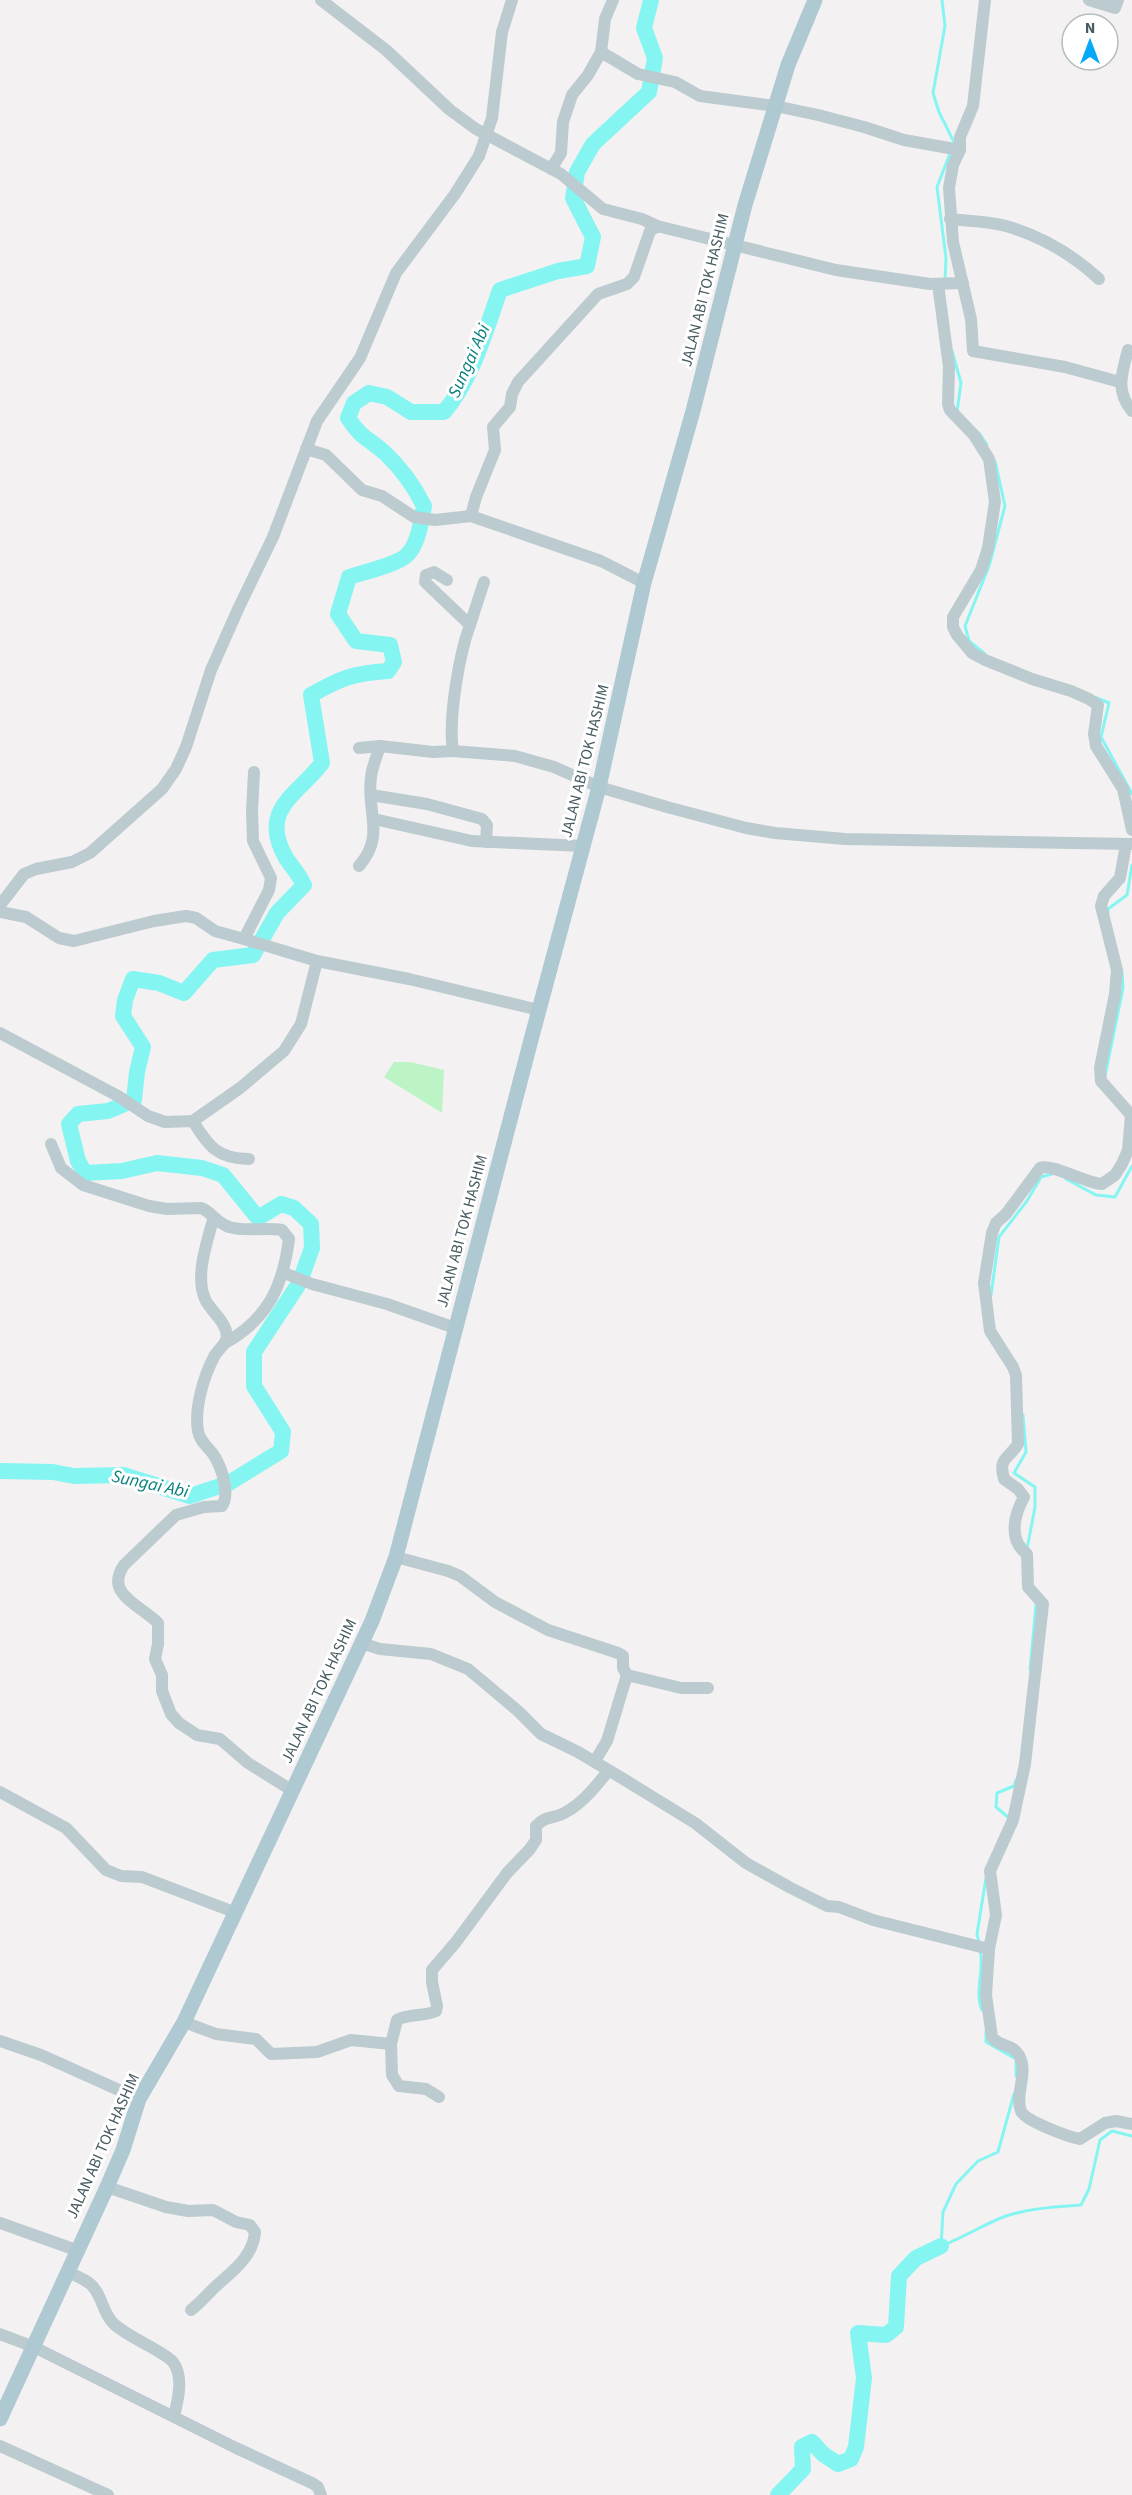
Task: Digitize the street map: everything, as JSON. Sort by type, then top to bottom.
[{"type":"main road","name":"JALAN ABI TOK HASHIM","points":[[0,2419],[107,2187],[123,2150],[139,2099],[184,2022],[361,1643],[396,1557],[599,787],[645,583],[693,411],[748,195],[788,65],[815,0]]},
{"type":"street","points":[[321,0],[386,50],[460,118],[487,135],[556,171],[580,188],[603,209],[642,219],[657,226],[836,270],[940,284],[961,284]]},
{"type":"street","points":[[0,905],[24,874],[36,869],[72,862],[90,853],[162,789],[171,778],[186,747],[212,670],[273,537],[317,421],[366,346],[396,273],[475,164],[487,135],[494,108],[502,32],[512,0]]},
{"type":"street","points":[[556,171],[561,153],[563,122],[572,95],[588,75],[601,52],[604,19],[613,0]]},
{"type":"street","points":[[985,0],[975,97],[971,113],[953,149],[950,181],[950,219],[961,284],[971,319],[973,351],[1065,367],[1119,382]]},
{"type":"street","points":[[1089,0],[1114,8],[1118,0]]},
{"type":"street","points":[[601,52],[638,74],[675,82],[693,93],[714,99],[775,106],[846,122],[904,140],[953,149]]},
{"type":"street","points":[[950,219],[994,224],[1027,234],[1072,257],[1098,279]]},
{"type":"street","points":[[471,516],[495,450],[493,427],[510,407],[512,394],[518,382],[598,294],[627,284],[634,277],[650,231],[657,226]]},
{"type":"street","points":[[940,284],[949,367],[948,404],[950,410],[974,435],[988,459],[995,502],[988,548],[981,570],[953,617],[952,627],[963,645],[972,653],[1032,679],[1071,691],[1098,705],[1094,734],[1096,746],[1123,789],[1132,830]]},
{"type":"street","points":[[1128,350],[1119,382],[1123,399],[1132,411]]},
{"type":"street","points":[[306,448],[326,455],[362,490],[382,496],[414,517],[435,520],[471,516],[601,561],[645,583]]},
{"type":"street","points":[[447,580],[434,572],[426,575],[425,582],[470,625]]},
{"type":"street","points":[[453,751],[452,729],[456,696],[470,625],[484,582]]},
{"type":"street","points":[[359,866],[371,850],[374,836],[371,777],[380,746]]},
{"type":"street","points":[[359,748],[380,746],[433,752],[453,751],[531,760],[599,787],[735,826],[807,836],[1030,844],[1129,844],[1120,878],[1104,896],[1101,906],[1117,970],[1115,994],[1100,1068],[1101,1081],[1131,1115],[1128,1150],[1115,1175],[1102,1184],[1092,1183],[1049,1167],[1040,1168],[1006,1214],[996,1223],[985,1269],[985,1300],[990,1331],[1013,1366],[1016,1375],[1018,1444],[1002,1463],[1004,1479],[1018,1489],[1024,1497],[1020,1504],[1014,1534],[1025,1552],[1028,1587],[1043,1604],[1023,1775],[1013,1820],[990,1871],[996,1916],[982,1948],[992,2037],[994,2041],[1011,2047],[1018,2054],[1023,2076],[1021,2112],[1057,2131],[1080,2139],[1105,2123],[1116,2121],[1132,2124]]},
{"type":"street","points":[[249,940],[269,890],[271,878],[253,841],[254,772]]},
{"type":"street","points":[[371,795],[427,804],[482,819],[487,825],[486,842]]},
{"type":"street","points":[[374,819],[486,842],[583,846]]},
{"type":"street","points":[[0,912],[26,917],[66,941],[82,940],[112,931],[186,916],[196,918],[215,931],[317,961],[409,979],[539,1010]]},
{"type":"street","points":[[0,1033],[121,1098],[148,1116],[165,1122],[193,1121],[240,1088],[284,1051],[301,1024],[317,961]]},
{"type":"street","points":[[193,1121],[216,1151],[228,1158],[249,1159]]},
{"type":"street","points":[[51,1144],[61,1168],[83,1185],[149,1206],[166,1209],[201,1208],[206,1210],[213,1220],[230,1227],[282,1230],[289,1239],[284,1273],[262,1312],[241,1334],[225,1342]]},
{"type":"street","points":[[213,1220],[206,1245],[201,1283],[206,1301],[218,1316],[226,1333],[225,1342],[209,1370],[196,1416],[200,1438],[215,1456],[222,1474],[225,1495],[222,1506],[191,1510],[176,1515],[124,1565],[118,1574],[117,1583],[124,1596],[158,1623],[155,1659],[162,1675],[162,1691],[171,1714],[179,1723],[197,1735],[220,1739],[248,1763],[293,1791]]},
{"type":"street","points":[[284,1273],[312,1284],[387,1304],[455,1328]]},
{"type":"street","points":[[396,1557],[460,1576],[495,1602],[548,1630],[623,1656],[623,1668],[627,1675],[607,1741],[596,1761]]},
{"type":"street","points":[[361,1643],[380,1649],[431,1654],[468,1669],[541,1734],[596,1761],[608,1771],[695,1823],[746,1863],[827,1906],[839,1907],[873,1920],[982,1948]]},
{"type":"street","points":[[627,1675],[681,1688],[708,1688]]},
{"type":"street","points":[[439,2097],[426,2089],[399,2086],[392,2075],[391,2044],[397,2020],[410,2015],[429,2014],[436,2011],[432,1970],[456,1942],[507,1873],[530,1849],[536,1840],[536,1826],[546,1817],[570,1810],[608,1771]]},
{"type":"street","points":[[0,1792],[66,1828],[94,1859],[113,1874],[142,1877],[234,1912]]},
{"type":"street","points":[[184,2022],[216,2034],[256,2039],[271,2054],[317,2052],[351,2040],[391,2044]]},
{"type":"street","points":[[0,2041],[41,2055],[139,2099]]},
{"type":"street","points":[[107,2187],[166,2207],[188,2211],[213,2210],[236,2222],[250,2225],[255,2232],[252,2247],[244,2260],[191,2310]]},
{"type":"street","points":[[0,2223],[76,2250]]},
{"type":"street","points":[[67,2271],[94,2288],[112,2323],[140,2343],[172,2361],[178,2373],[179,2395],[174,2416]]},
{"type":"street","points":[[0,2334],[34,2348],[312,2483],[318,2487],[321,2495]]},
{"type":"street","points":[[0,2446],[108,2495]]},
{"type":"green space","points":[[394,1062],[410,1062],[444,1070],[442,1113],[384,1077]]},
{"type":"waterway","name":"Sungai Abi","points":[[303,1273],[312,1248],[311,1224],[294,1208],[281,1204],[258,1218],[223,1175],[202,1168],[157,1163],[122,1171],[85,1173],[78,1161],[69,1124],[78,1114],[108,1111],[134,1100],[143,1047],[123,1016],[125,1000],[133,979],[159,983],[184,993],[213,960],[253,955],[277,913],[304,885],[286,858],[276,827],[284,804],[322,763],[311,695],[348,677],[388,671],[394,662],[390,645],[356,641],[338,614],[349,577],[396,562],[411,550],[419,532],[424,506],[396,465],[361,434],[348,418],[354,403],[369,393],[387,397],[411,412],[444,412],[471,370],[500,290],[558,271],[587,266],[593,237],[573,198],[577,172],[593,144],[649,92],[655,58],[644,28],[651,0]]},
{"type":"waterway","points":[[942,0],[945,26],[933,93],[939,112],[954,142]]},
{"type":"waterway","points":[[945,279],[946,258],[937,187],[951,151]]},
{"type":"waterway","points":[[952,351],[961,383],[957,412]]},
{"type":"waterway","points":[[979,433],[987,445]]},
{"type":"waterway","points":[[985,654],[969,641],[965,626],[989,566],[1005,506],[995,461]]},
{"type":"waterway","points":[[1097,698],[1109,703],[1101,737],[1132,794]]},
{"type":"waterway","points":[[1108,913],[1108,909],[1127,895],[1132,865]]},
{"type":"waterway","points":[[1105,1076],[1123,988],[1122,971]]},
{"type":"waterway","points":[[1066,1179],[1096,1195],[1115,1197],[1132,1166]]},
{"type":"waterway","points":[[991,1295],[999,1237],[1027,1201],[1041,1177],[1052,1174]]},
{"type":"waterway","name":"Sungai Abi","points":[[0,1471],[53,1472],[74,1476],[123,1475],[190,1496],[229,1483],[281,1451],[283,1432],[254,1386],[254,1352],[298,1285]]},
{"type":"waterway","points":[[1023,1415],[1026,1452],[1014,1473],[1035,1487],[1035,1507],[1027,1549]]},
{"type":"waterway","points":[[1030,1670],[1036,1605]]},
{"type":"waterway","points":[[1009,1818],[996,1807],[997,1793],[1014,1786],[1016,1780]]},
{"type":"waterway","points":[[979,1943],[977,1934],[986,1878]]},
{"type":"waterway","points":[[980,1949],[979,1995],[982,2010]]},
{"type":"waterway","points":[[986,2031],[986,2042],[1016,2059],[1016,2076]]},
{"type":"waterway","points":[[1014,2094],[998,2152],[978,2161],[956,2184],[943,2212],[941,2246],[1015,2213],[1081,2205],[1089,2189],[1100,2140],[1112,2131],[1132,2136]]},
{"type":"waterway","points":[[778,2495],[803,2469],[802,2447],[812,2442],[823,2454],[838,2464],[851,2459],[856,2447],[864,2378],[858,2333],[886,2335],[896,2327],[899,2276],[916,2258],[941,2246]]}]
